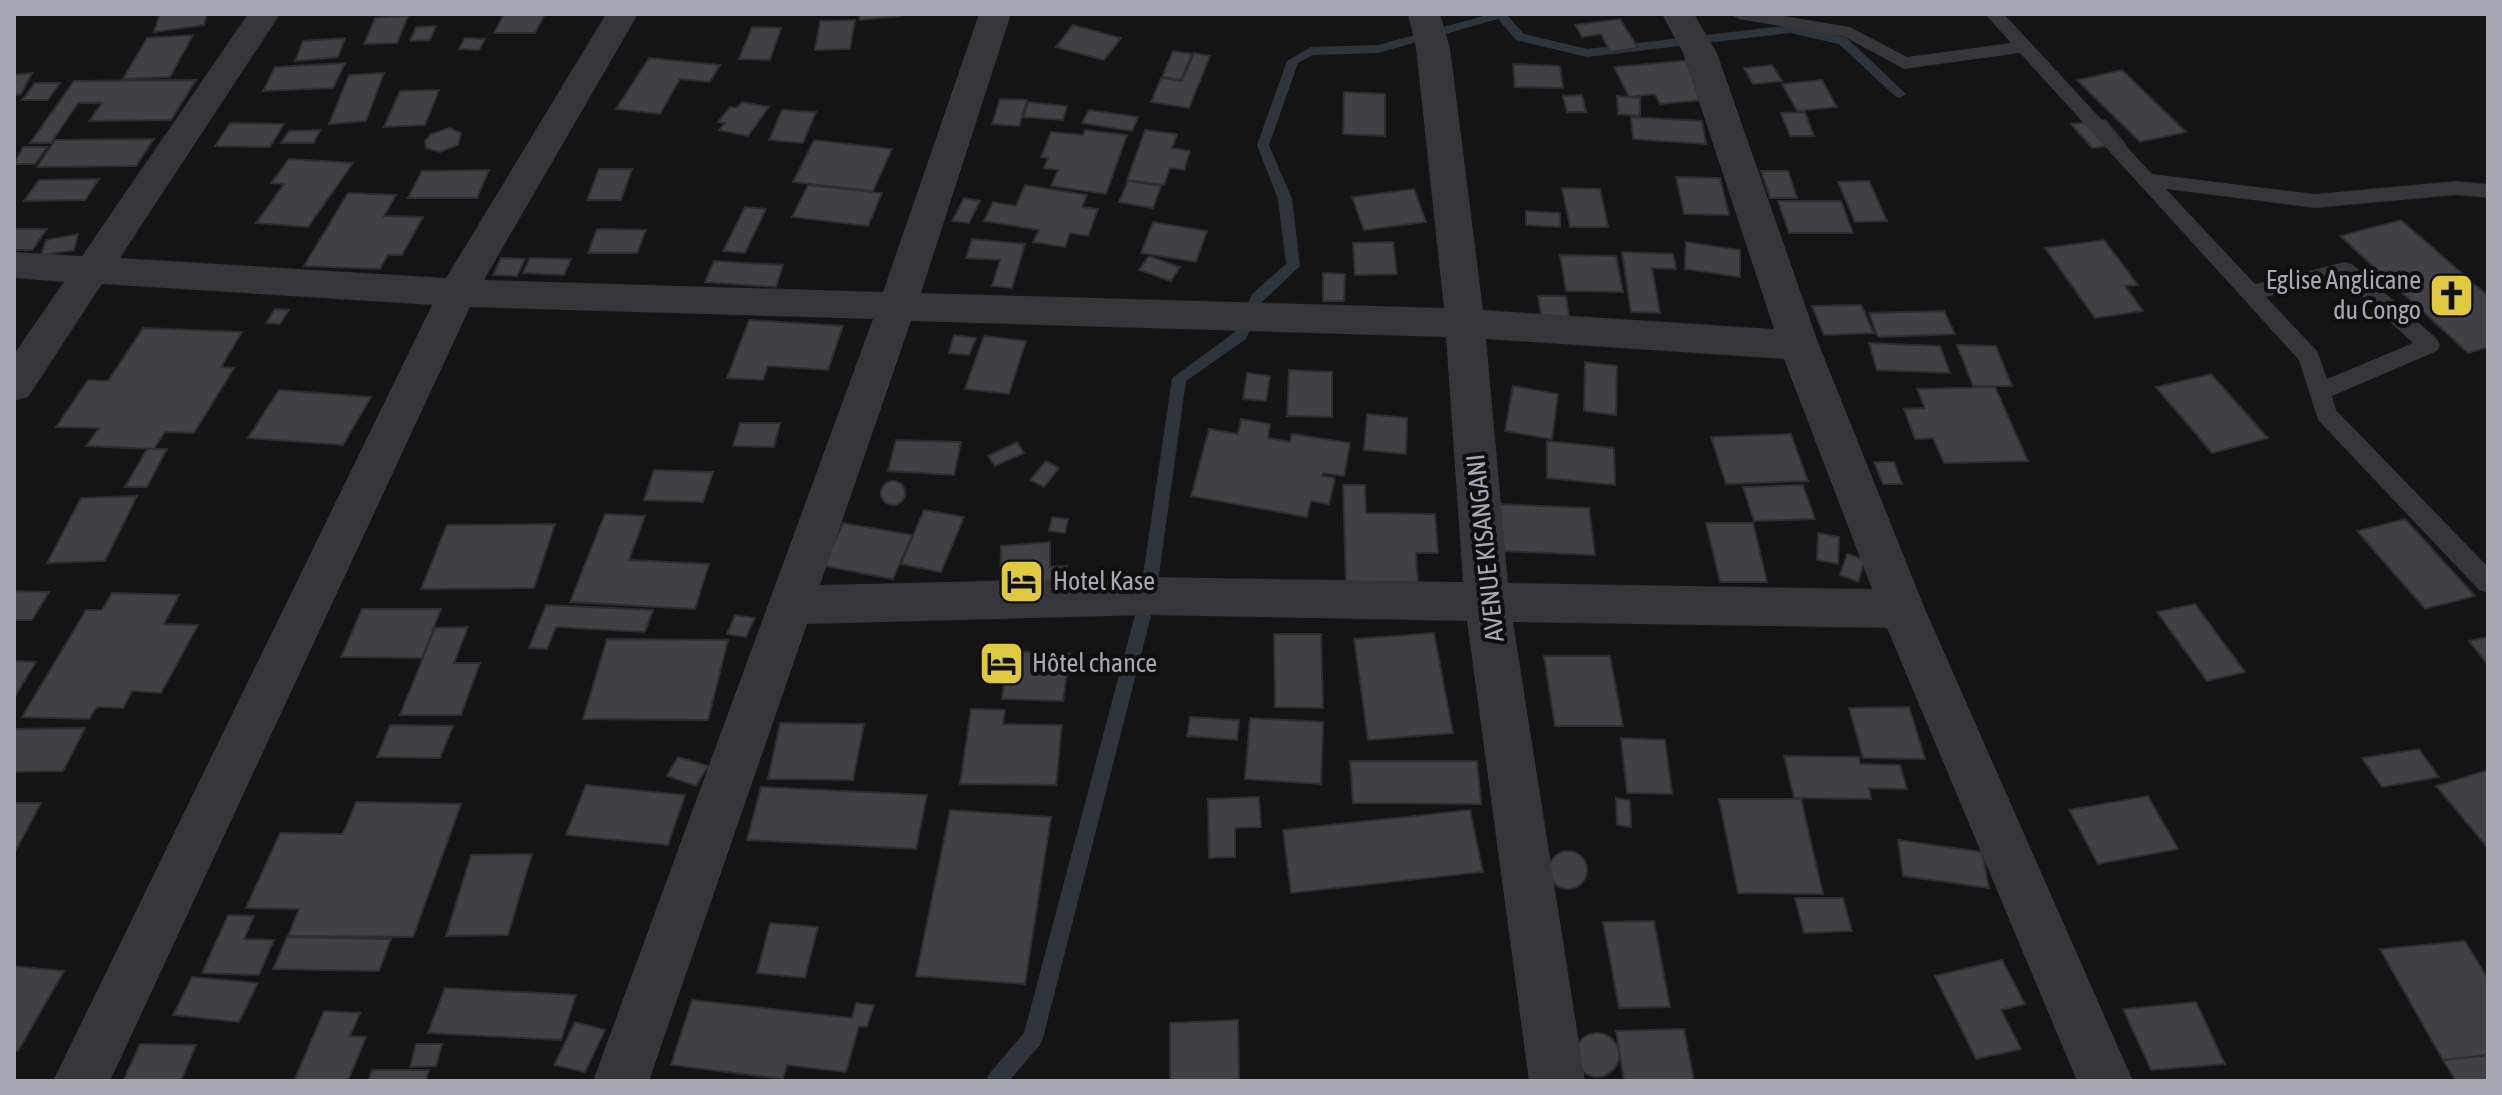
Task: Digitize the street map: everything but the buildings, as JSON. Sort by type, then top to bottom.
[{"type":"street","points":[[14,386],[264,14]]},
{"type":"street","points":[[81,1081],[457,293],[622,14]]},
{"type":"street","points":[[621,1081],[898,303],[995,14]]},
{"type":"street","name":"AVENUE KISANGANI","points":[[1428,28],[1465,323],[1487,599],[1557,1081]]},
{"type":"street","points":[[1688,31],[1799,345],[1902,609],[2105,1081]]},
{"type":"street","points":[[14,265],[457,293],[898,303],[1465,323],[1799,345]]},
{"type":"street","points":[[788,605],[1148,596],[1487,599],[1902,609]]},
{"type":"lane","points":[[1739,14],[1850,32],[1904,63],[2024,47]]},
{"type":"lane","points":[[1994,14],[2309,357],[2326,414],[2488,583]]},
{"type":"lane","points":[[2146,180],[2315,201],[2456,188],[2488,191]]},
{"type":"lane","points":[[2250,293],[2345,269],[2429,345],[2319,392]]},
{"type":"waterway","points":[[996,1081],[1033,1038],[1148,596],[1179,378],[1241,335],[1257,298],[1293,266],[1285,199],[1263,145],[1293,61],[1311,51],[1378,49],[1504,14]]},
{"type":"waterway","points":[[1501,15],[1520,37],[1587,53],[1790,29],[1843,41],[1900,94]]},
{"type":"place","name":"Eglise Anglicane du Congo","points":[[2452,295]]},
{"type":"place","name":"Hotel Kase","points":[[1022,581]]},
{"type":"place","name":"Hôtel chance","points":[[1001,663]]}]
